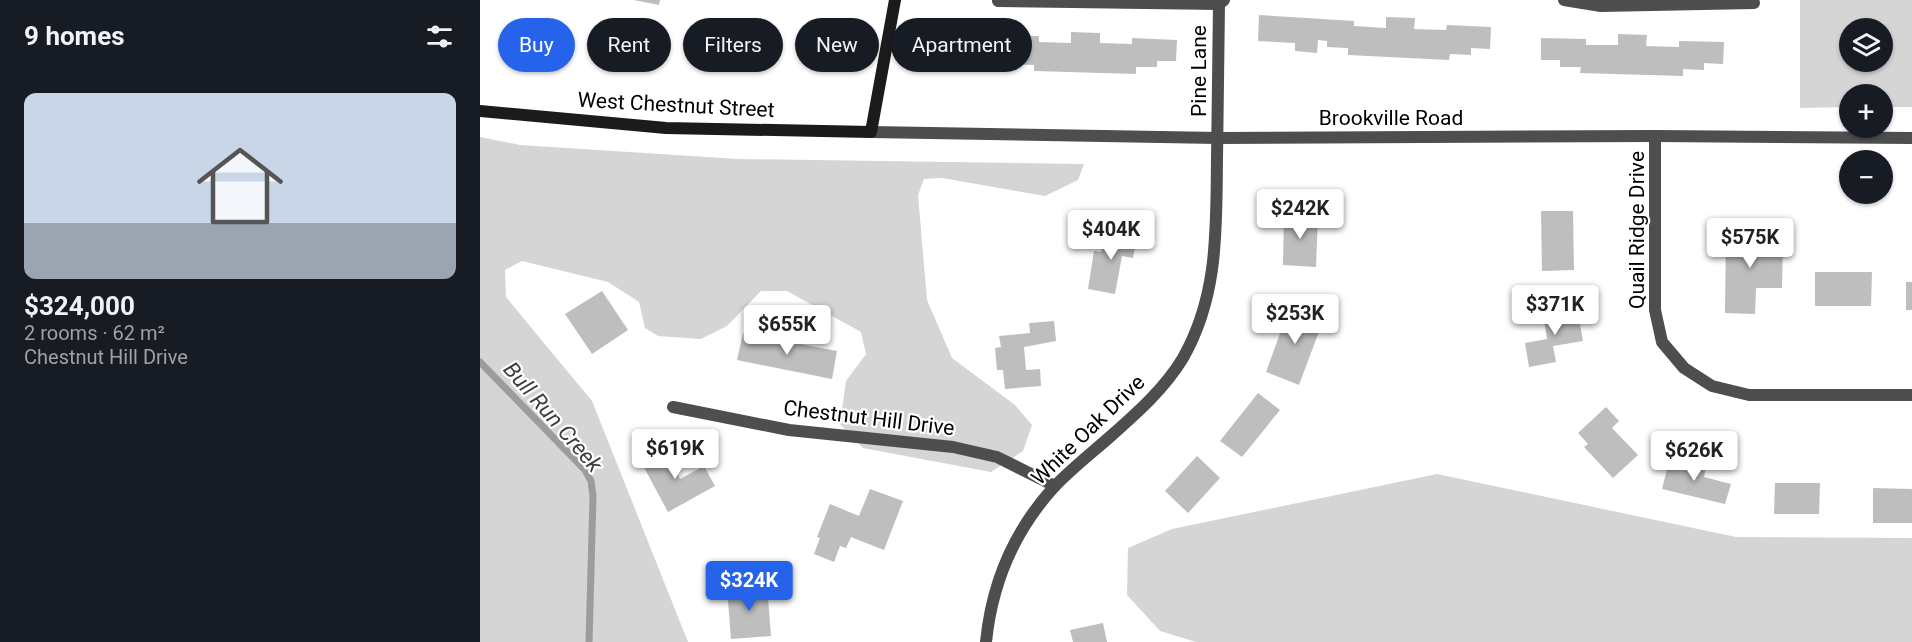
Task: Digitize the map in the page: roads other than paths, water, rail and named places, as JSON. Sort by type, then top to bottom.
[{"type":"main road","points":[[871,132],[895,0]]},
{"type":"main road","name":"West Chestnut Street","points":[[480,111],[666,128],[871,132]]},
{"type":"street","points":[[1564,0],[1601,6],[1754,3]]},
{"type":"street","points":[[998,1],[1221,2]]},
{"type":"street","name":"Pine Lane","points":[[1218,138],[1221,2]]},
{"type":"street","name":"Brookville Road","points":[[871,132],[1218,138],[1655,136],[1912,138]]},
{"type":"street","name":"Quail Ridge Drive","points":[[1655,136],[1655,310],[1662,342],[1684,368],[1712,386],[1749,395],[1912,395]]},
{"type":"street","name":"White Oak Drive","points":[[986,642],[989,611],[1004,563],[1027,522],[1055,486],[1146,405],[1182,359],[1200,321],[1211,285],[1216,240],[1218,138]]},
{"type":"street","name":"Chestnut Hill Drive","points":[[673,407],[789,430],[953,447],[997,457],[1055,486]]},
{"type":"waterway","name":"Bull Run Creek","points":[[480,362],[585,470],[591,481],[593,496],[589,642]]}]
